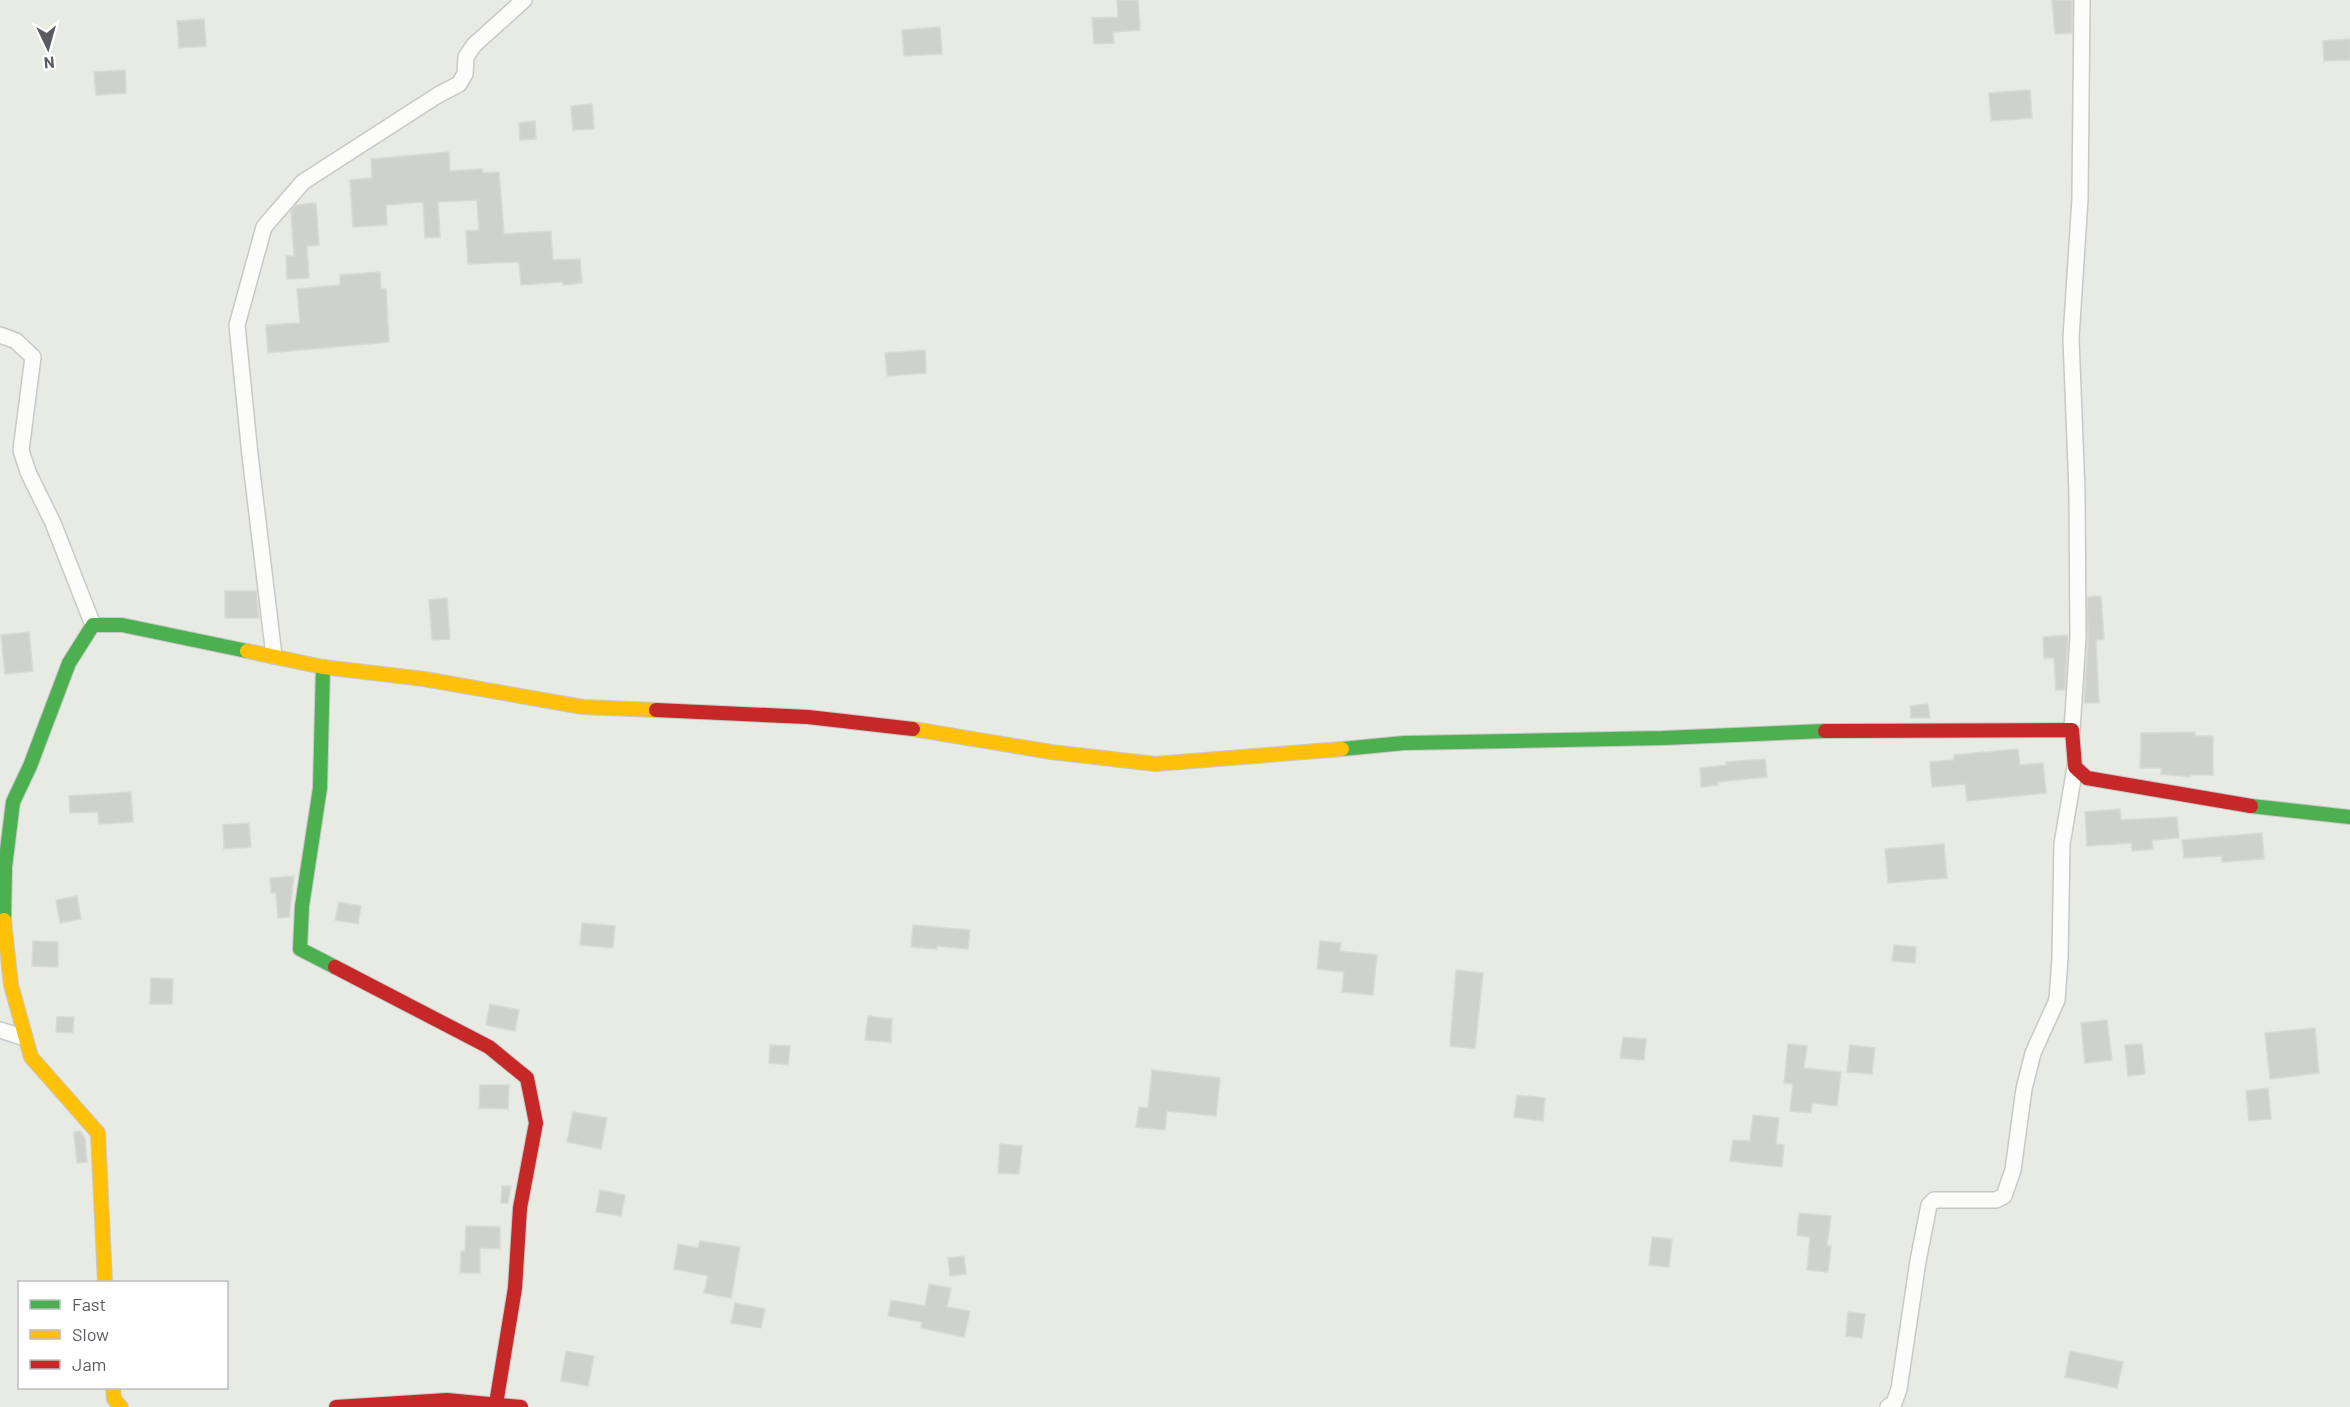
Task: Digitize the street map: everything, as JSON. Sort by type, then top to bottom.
[{"type":"street","points":[[274,656],[237,325],[264,227],[303,182],[438,95],[459,84],[465,75],[466,57],[474,45],[524,0]]},
{"type":"street","points":[[1888,1407],[1894,1403],[1899,1389],[1918,1261],[1929,1205],[1934,1200],[1996,1200],[2004,1196],[2013,1170],[2024,1089],[2033,1053],[2057,1000],[2062,844],[2075,767],[2072,730],[2078,638],[2077,492],[2071,338],[2080,199],[2082,0]]},
{"type":"street","points":[[0,334],[16,341],[33,357],[21,450],[27,472],[53,524],[93,625]]},
{"type":"street","points":[[93,625],[122,625],[323,667],[424,679],[583,707],[808,717],[914,729],[1051,752],[1155,764],[1212,761],[1404,743],[1663,738],[1820,731],[2072,730]]},
{"type":"street","points":[[93,625],[69,663],[30,766],[13,802],[5,867],[4,926],[11,985],[31,1057],[98,1133],[105,1281]]},
{"type":"street","points":[[323,667],[320,788],[302,906],[300,949],[489,1047],[527,1078],[536,1123],[520,1208],[515,1288],[500,1405]]},
{"type":"street","points":[[2075,767],[2087,778],[2100,782],[2229,804],[2350,817]]},
{"type":"street","points":[[0,1030],[26,1038]]},
{"type":"street","points":[[113,1389],[114,1399],[121,1407]]},
{"type":"street","points":[[336,1407],[447,1400],[521,1407]]},
{"type":"building","points":[[1117,0],[1138,0],[1140,30],[1113,32],[1114,43],[1094,44],[1092,18],[1118,17]]},
{"type":"building","points":[[2052,0],[2072,0],[2072,33],[2055,34]]},
{"type":"building","points":[[204,19],[206,46],[179,48],[177,21]]},
{"type":"building","points":[[940,27],[942,54],[904,56],[902,30]]},
{"type":"building","points":[[2350,39],[2350,60],[2324,61],[2323,41]]},
{"type":"building","points":[[125,70],[126,93],[96,95],[94,72]]},
{"type":"building","points":[[2030,90],[2032,118],[1991,121],[1989,93]]},
{"type":"building","points":[[592,104],[594,129],[573,130],[571,106]]},
{"type":"building","points":[[535,121],[536,139],[520,140],[519,123]]},
{"type":"building","points":[[449,152],[450,171],[482,169],[483,173],[499,172],[504,234],[551,231],[553,260],[580,259],[582,283],[521,285],[519,262],[468,264],[466,231],[479,230],[477,200],[438,202],[440,237],[425,238],[423,202],[386,205],[387,225],[353,227],[350,180],[372,178],[371,159]]},
{"type":"building","points":[[316,203],[319,245],[307,246],[309,278],[287,279],[286,256],[294,256],[291,211],[296,205]]},
{"type":"building","points":[[380,272],[381,289],[386,289],[389,342],[268,353],[266,325],[300,323],[297,289],[340,285],[340,275]]},
{"type":"building","points":[[925,350],[926,373],[887,376],[885,353]]},
{"type":"building","points":[[225,591],[256,591],[259,618],[225,618]]},
{"type":"building","points":[[2101,596],[2104,639],[2096,640],[2099,703],[2084,703],[2088,639],[2087,597]]},
{"type":"building","points":[[447,598],[450,639],[432,640],[429,600]]},
{"type":"building","points":[[29,632],[33,671],[5,674],[1,635]]},
{"type":"building","points":[[2068,635],[2065,690],[2056,690],[2054,658],[2044,658],[2043,637]]},
{"type":"building","points":[[1928,704],[1930,718],[1911,718],[1910,706]]},
{"type":"building","points":[[2195,732],[2195,736],[2213,736],[2213,775],[2190,775],[2190,777],[2161,774],[2162,768],[2140,768],[2141,733]]},
{"type":"building","points":[[2018,749],[2020,765],[2043,763],[2046,793],[1967,801],[1965,784],[1932,787],[1930,762],[1954,760],[1954,755]]},
{"type":"building","points":[[1765,759],[1767,777],[1717,782],[1718,785],[1701,787],[1700,768],[1726,765],[1726,762]]},
{"type":"building","points":[[131,792],[133,822],[99,824],[98,812],[70,813],[69,796]]},
{"type":"building","points":[[2120,809],[2121,820],[2177,817],[2179,838],[2152,840],[2153,849],[2132,851],[2131,843],[2087,846],[2085,812]]},
{"type":"building","points":[[249,823],[251,847],[224,849],[223,825]]},
{"type":"building","points":[[2262,833],[2264,859],[2222,862],[2222,856],[2184,858],[2182,840]]},
{"type":"building","points":[[1944,844],[1947,878],[1888,883],[1885,849]]},
{"type":"building","points":[[294,876],[289,917],[278,918],[276,893],[271,893],[270,878]]},
{"type":"building","points":[[77,896],[81,919],[60,923],[56,900]]},
{"type":"building","points":[[339,902],[361,906],[358,924],[335,920]]},
{"type":"building","points":[[582,923],[615,926],[613,948],[580,945]]},
{"type":"building","points":[[913,925],[970,930],[968,949],[937,946],[937,949],[911,947]]},
{"type":"building","points":[[33,941],[58,942],[58,967],[32,966]]},
{"type":"building","points":[[1320,941],[1341,943],[1340,951],[1377,955],[1373,995],[1342,992],[1344,972],[1317,969]]},
{"type":"building","points":[[1894,945],[1916,947],[1915,963],[1892,961]]},
{"type":"building","points":[[1456,970],[1483,973],[1475,1049],[1450,1046]]},
{"type":"building","points":[[151,978],[173,979],[172,1004],[150,1004]]},
{"type":"building","points":[[490,1004],[519,1010],[515,1031],[486,1025]]},
{"type":"building","points":[[868,1016],[892,1019],[891,1042],[865,1040]]},
{"type":"building","points":[[57,1017],[74,1017],[73,1033],[56,1032]]},
{"type":"building","points":[[2107,1020],[2112,1060],[2085,1063],[2081,1023]]},
{"type":"building","points":[[2315,1028],[2319,1073],[2270,1079],[2265,1033]]},
{"type":"building","points":[[1623,1037],[1646,1039],[1644,1060],[1620,1058]]},
{"type":"building","points":[[1788,1044],[1807,1046],[1804,1068],[1841,1072],[1837,1106],[1812,1103],[1811,1113],[1790,1111],[1793,1084],[1784,1083]]},
{"type":"building","points":[[2142,1044],[2145,1074],[2128,1076],[2125,1045]]},
{"type":"building","points":[[770,1045],[790,1046],[788,1065],[769,1063]]},
{"type":"building","points":[[1850,1045],[1875,1048],[1872,1074],[1847,1072]]},
{"type":"building","points":[[1152,1070],[1220,1078],[1216,1116],[1167,1111],[1165,1130],[1136,1127],[1139,1107],[1148,1108]]},
{"type":"building","points":[[480,1085],[509,1085],[508,1109],[479,1108]]},
{"type":"building","points":[[2268,1088],[2271,1119],[2249,1121],[2246,1091]]},
{"type":"building","points":[[1517,1095],[1545,1098],[1543,1121],[1514,1117]]},
{"type":"building","points":[[573,1112],[607,1118],[601,1149],[567,1142]]},
{"type":"building","points":[[1753,1115],[1779,1118],[1776,1144],[1784,1145],[1782,1167],[1730,1161],[1733,1140],[1750,1141]]},
{"type":"building","points":[[80,1131],[85,1138],[87,1162],[77,1163],[74,1132]]},
{"type":"building","points":[[1000,1144],[1022,1146],[1019,1174],[998,1173]]},
{"type":"building","points":[[502,1186],[511,1186],[508,1203],[501,1203]]},
{"type":"building","points":[[600,1190],[625,1195],[621,1216],[596,1212]]},
{"type":"building","points":[[1799,1213],[1831,1216],[1827,1246],[1831,1246],[1828,1272],[1807,1270],[1810,1237],[1797,1235]]},
{"type":"building","points":[[466,1226],[500,1227],[500,1249],[480,1248],[480,1273],[460,1273],[461,1251],[465,1251]]},
{"type":"building","points":[[1652,1237],[1672,1239],[1669,1267],[1649,1265]]},
{"type":"building","points":[[700,1241],[740,1247],[731,1298],[704,1293],[708,1276],[674,1269],[678,1244],[698,1248]]},
{"type":"building","points":[[964,1256],[966,1274],[950,1276],[948,1258]]},
{"type":"building","points":[[929,1284],[951,1288],[947,1307],[970,1311],[964,1337],[921,1328],[922,1322],[888,1316],[891,1300],[925,1306]]},
{"type":"building","points":[[735,1303],[765,1309],[761,1328],[731,1323]]},
{"type":"building","points":[[1848,1312],[1865,1314],[1862,1338],[1846,1336]]},
{"type":"building","points":[[566,1351],[594,1356],[588,1386],[561,1381]]},
{"type":"building","points":[[2070,1351],[2123,1362],[2117,1388],[2065,1377]]},
{"type":"traffic: fast","points":[[4,920],[5,867],[13,802],[30,766],[69,663],[93,625],[122,625],[247,651]]},
{"type":"traffic: fast","points":[[323,667],[320,788],[302,906],[300,949],[335,967]]},
{"type":"traffic: fast","points":[[1342,749],[1404,743],[1663,738],[1825,731]]},
{"type":"traffic: fast","points":[[2251,806],[2350,817]]},
{"type":"traffic: slow","points":[[247,651],[323,667],[424,679],[583,707],[656,710]]},
{"type":"traffic: slow","points":[[913,729],[1051,752],[1155,764],[1342,749]]},
{"type":"traffic: slow","points":[[4,920],[11,985],[31,1057],[98,1133],[105,1281]]},
{"type":"traffic: slow","points":[[113,1389],[114,1399],[121,1407]]},
{"type":"traffic: jam","points":[[656,710],[808,717],[913,729]]},
{"type":"traffic: jam","points":[[1825,731],[2072,730],[2075,767],[2087,778],[2251,806]]},
{"type":"traffic: jam","points":[[335,967],[489,1047],[527,1078],[536,1123],[520,1208],[515,1288],[496,1404]]},
{"type":"traffic: jam","points":[[336,1407],[447,1400],[521,1407]]}]
